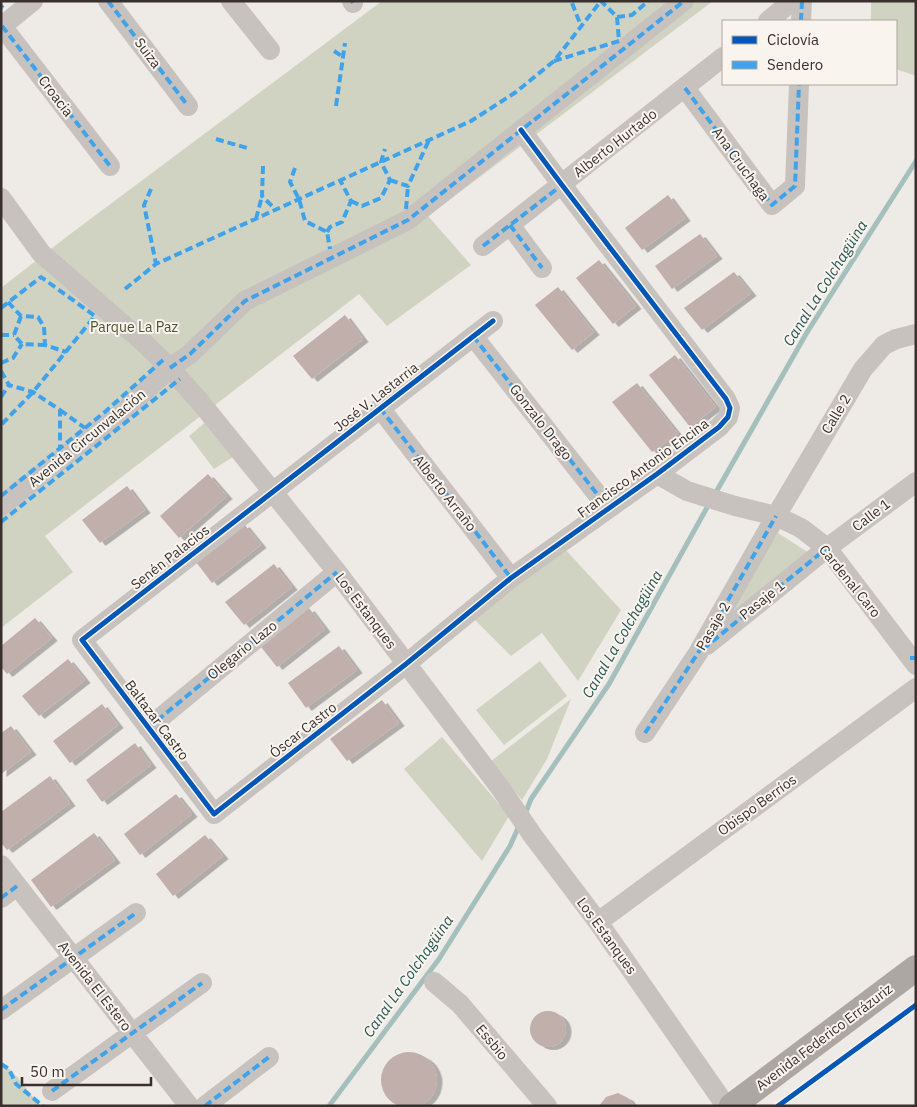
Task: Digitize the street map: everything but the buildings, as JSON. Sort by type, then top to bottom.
[{"type":"main road","name":"Avenida Federico Errázuriz","points":[[732,1106],[916,968]]},
{"type":"street","points":[[2,26],[33,1]]},
{"type":"street","name":"Suiza","points":[[108,1],[188,106]]},
{"type":"street","points":[[231,1],[270,50]]},
{"type":"street","name":"Avenida Circunvalación","points":[[1,506],[122,412],[170,368],[190,354],[245,301],[408,220],[684,1]]},
{"type":"street","points":[[769,20],[792,1]]},
{"type":"street","points":[[801,20],[802,1]]},
{"type":"street","name":"Croacia","points":[[2,26],[110,166]]},
{"type":"street","name":"Alberto Hurtado","points":[[483,246],[722,58]]},
{"type":"street","name":"Ana Cruchaga","points":[[685,88],[772,205],[795,186],[799,85]]},
{"type":"street","name":"Francisco Antonio Encina","points":[[406,664],[510,578],[657,474],[719,427],[728,417],[730,408],[726,398],[521,130]]},
{"type":"street","name":"Los Estanques","points":[[1,198],[42,253],[170,368],[337,572],[501,789],[598,922],[726,1106]]},
{"type":"street","points":[[510,225],[542,268]]},
{"type":"street","name":"José V. Lastarria","points":[[272,491],[493,321]]},
{"type":"street","name":"Calle 2","points":[[776,516],[863,369],[884,345],[896,339],[916,334]]},
{"type":"street","name":"Gonzalo Drago","points":[[473,336],[608,508]]},
{"type":"street","name":"Alberto Arraño","points":[[380,408],[510,578]]},
{"type":"street","name":"Cardenal Caro","points":[[657,474],[687,491],[776,516],[801,528],[827,548],[916,665]]},
{"type":"street","name":"Calle 1","points":[[827,548],[916,482]]},
{"type":"street","name":"Senén Palacios","points":[[82,640],[272,491]]},
{"type":"street","name":"Pasaje 2","points":[[645,732],[698,653],[776,516]]},
{"type":"street","name":"Pasaje 1","points":[[698,653],[827,548]]},
{"type":"street","name":"Olegario Lazo","points":[[148,728],[337,572]]},
{"type":"street","name":"Baltazar Castro","points":[[82,640],[214,814]]},
{"type":"street","name":"Óscar Castro","points":[[214,814],[406,664]]},
{"type":"street","name":"Obispo Berríos","points":[[598,922],[916,688]]},
{"type":"street","name":"Avenida El Estero","points":[[1,865],[9,892],[73,958],[189,1106]]},
{"type":"street","points":[[1,1010],[136,913]]},
{"type":"street","points":[[52,1091],[202,982]]},
{"type":"street","name":"Essbio","points":[[434,982],[460,1004],[547,1106]]},
{"type":"street","points":[[205,1106],[269,1057]]},
{"type":"green space","name":"Parque La Paz","points":[[382,1],[713,1],[428,216],[471,265],[387,326],[359,294],[45,536],[73,572],[1,628],[1,288]]},
{"type":"green space","points":[[871,1],[916,1],[916,76],[897,69],[897,20],[871,20]]},
{"type":"green space","points":[[208,420],[236,455],[214,469],[189,436]]},
{"type":"green space","points":[[778,533],[809,553],[719,628]]},
{"type":"green space","points":[[564,548],[621,610],[578,681],[542,633],[511,656],[474,619]]},
{"type":"green space","points":[[540,661],[567,696],[504,745],[476,710]]},
{"type":"green space","points":[[571,699],[547,759],[522,800],[490,762]]},
{"type":"green space","points":[[442,737],[509,816],[482,861],[404,769]]},
{"type":"green space","points":[[1,1061],[18,1078],[40,1106],[1,1106]]},
{"type":"waterway","name":"Canal La Colchagüina","points":[[715,494],[806,334],[916,161]]},
{"type":"waterway","name":"Canal La Colchagüina","points":[[525,814],[531,799],[609,684],[709,504]]},
{"type":"waterway","name":"Canal La Colchagüina","points":[[329,1106],[439,959],[510,846],[519,826]]},
{"type":"marked path","points":[[108,1],[188,106]]},
{"type":"marked path","points":[[554,61],[619,41],[617,17],[601,1]]},
{"type":"marked path","points":[[125,289],[156,264],[471,121],[516,92],[554,61],[601,1]]},
{"type":"marked path","points":[[617,17],[632,15],[648,1]]},
{"type":"marked path","points":[[170,368],[190,354],[245,301],[408,220],[684,1]]},
{"type":"marked path","points":[[801,20],[802,1]]},
{"type":"marked path","points":[[572,3],[581,26]]},
{"type":"marked path","points":[[2,26],[110,166]]},
{"type":"marked path","points":[[336,106],[345,43]]},
{"type":"marked path","points":[[334,51],[343,57]]},
{"type":"marked path","points":[[685,88],[772,205],[795,186],[799,85]]},
{"type":"marked path","points":[[216,139],[247,148]]},
{"type":"marked path","points":[[390,180],[408,186],[429,140]]},
{"type":"marked path","points":[[351,201],[362,206],[381,198],[390,180],[381,162],[385,149]]},
{"type":"marked path","points":[[263,166],[262,196],[276,210]]},
{"type":"marked path","points":[[295,168],[290,182],[299,199],[305,221],[327,232],[330,249]]},
{"type":"marked path","points":[[327,232],[330,227],[342,222],[351,201],[340,180]]},
{"type":"marked path","points":[[483,246],[562,185],[560,182]]},
{"type":"marked path","points":[[406,209],[408,186]]},
{"type":"marked path","points":[[151,189],[144,205],[156,264]]},
{"type":"marked path","points":[[256,219],[262,196]]},
{"type":"marked path","points":[[510,225],[542,268]]},
{"type":"marked path","points":[[1,308],[41,277],[95,316],[33,392],[1,425]]},
{"type":"marked path","points":[[8,302],[21,316],[38,317],[44,327],[45,345],[66,352]]},
{"type":"marked path","points":[[21,316],[14,335],[22,344],[45,345]]},
{"type":"marked path","points":[[1,335],[14,335]]},
{"type":"marked path","points":[[473,336],[608,508]]},
{"type":"marked path","points":[[1,363],[13,358],[22,344]]},
{"type":"marked path","points":[[1,496],[106,411],[163,360]]},
{"type":"marked path","points":[[1,371],[9,385],[33,392],[60,410],[60,449]]},
{"type":"marked path","points":[[1,522],[180,379]]},
{"type":"marked path","points":[[1,397],[9,385]]},
{"type":"marked path","points":[[380,408],[511,578]]},
{"type":"marked path","points":[[60,410],[85,428]]},
{"type":"marked path","points":[[645,733],[698,653],[776,516]]},
{"type":"marked path","points":[[703,649],[827,548]]},
{"type":"marked path","points":[[148,728],[337,572]]},
{"type":"marked path","points":[[910,658],[916,658]]},
{"type":"marked path","points":[[1,898],[17,886]]},
{"type":"marked path","points":[[1,1010],[136,913]]},
{"type":"marked path","points":[[52,1091],[202,983]]},
{"type":"marked path","points":[[205,1106],[269,1057]]},
{"type":"marked path","points":[[1,1064],[9,1069],[16,1084],[43,1106]]},
{"type":"cycle path","points":[[493,321],[82,640],[214,814],[406,664],[511,578],[657,474],[719,427],[728,417],[730,408],[726,399],[521,130]]},
{"type":"cycle path","points":[[778,1106],[916,1005]]}]
